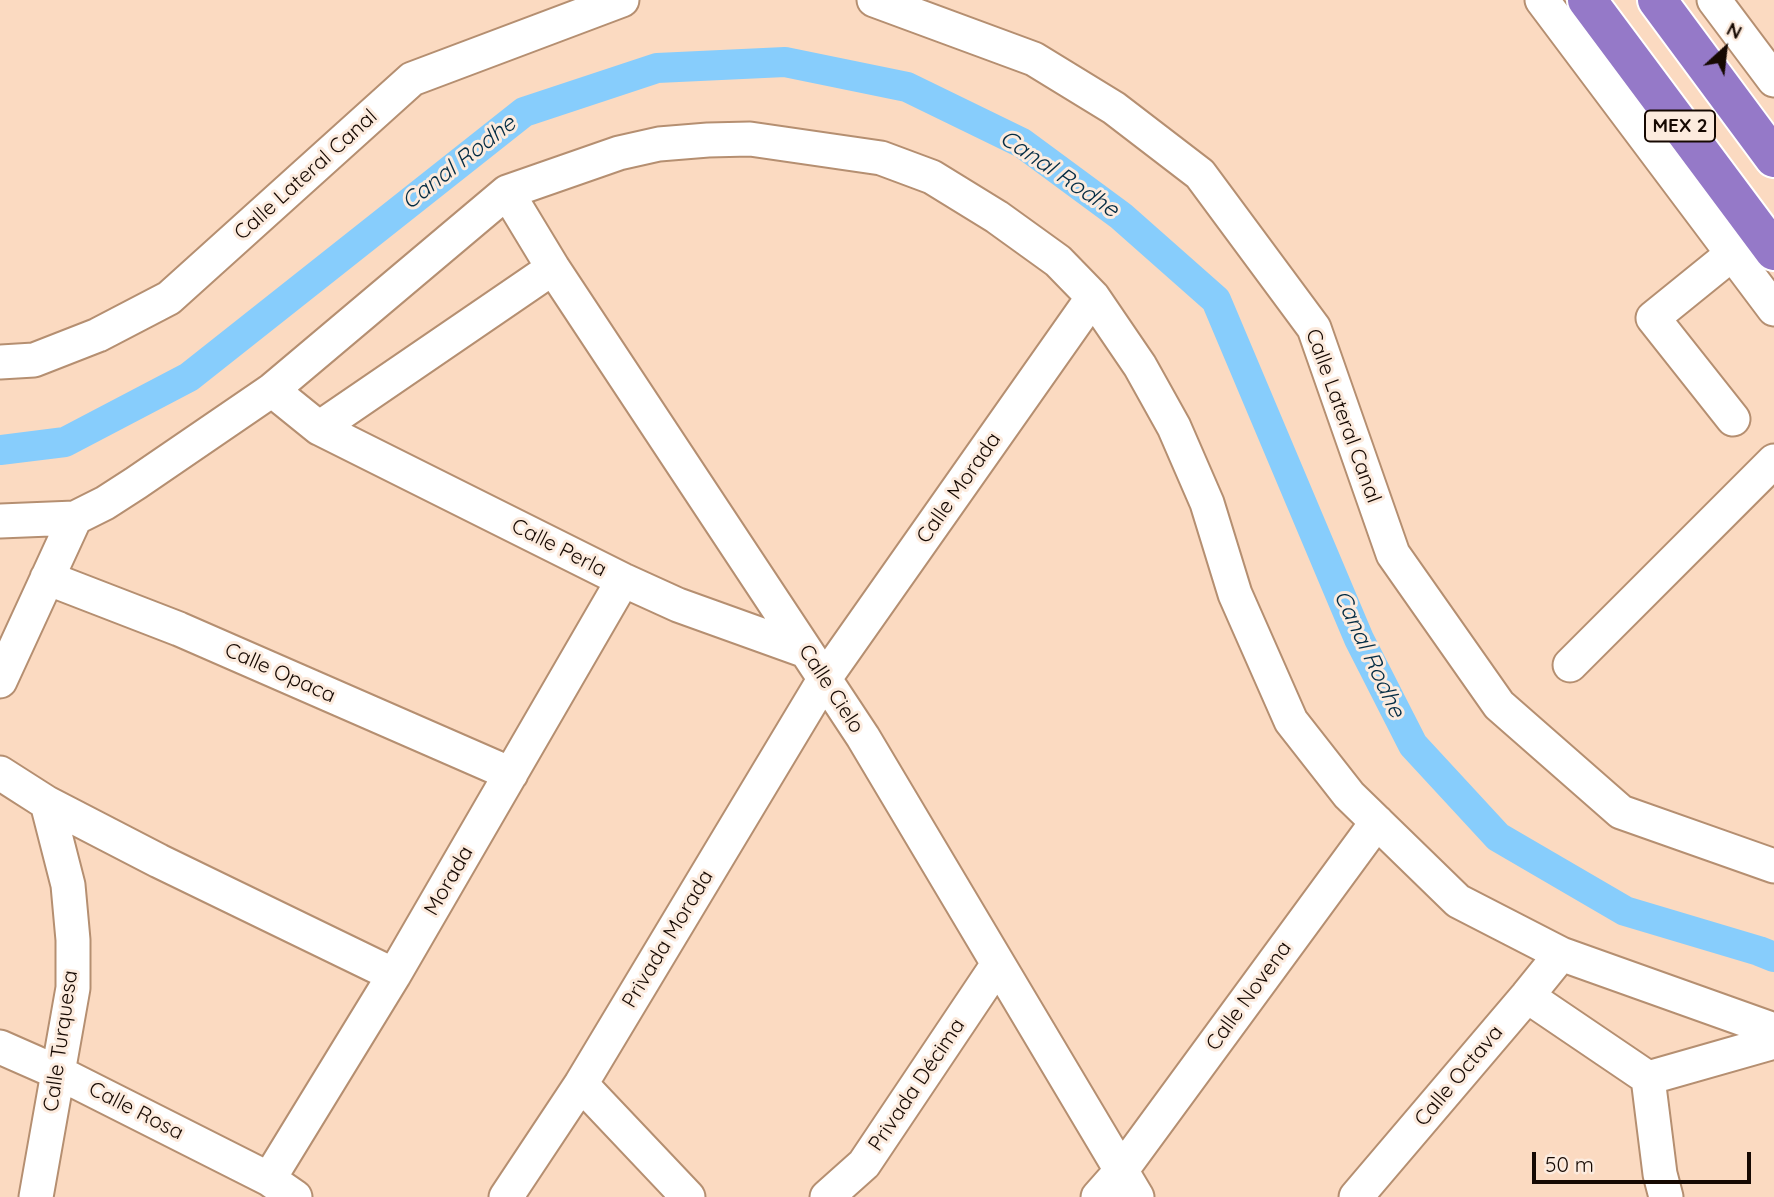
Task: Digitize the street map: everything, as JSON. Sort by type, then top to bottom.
[{"type":"highway","name":"MEX 2","points":[[1587,0],[1774,251]]},
{"type":"highway","name":"MEX 2","points":[[1657,0],[1774,158]]},
{"type":"street","name":"Calle Lateral Canal","points":[[0,362],[34,360],[98,335],[169,298],[412,79],[622,0]]},
{"type":"street","name":"Calle Lateral Canal","points":[[874,0],[1034,59],[1114,108],[1200,174],[1314,328],[1393,554],[1499,705],[1621,812],[1774,866]]},
{"type":"street","points":[[1542,0],[1774,309]]},
{"type":"street","points":[[1714,0],[1774,80]]},
{"type":"street","points":[[0,521],[75,518],[136,483],[272,390],[508,192],[619,153],[659,144],[750,139],[881,158],[932,177],[997,217],[1058,261],[1093,297],[1140,366],[1174,427],[1207,503],[1235,594],[1291,722],[1349,795],[1458,901],[1561,954],[1774,1030]]},
{"type":"street","name":"Calle Cielo","points":[[508,192],[553,268],[863,737],[1129,1184]]},
{"type":"street","points":[[1732,254],[1653,318],[1733,419]]},
{"type":"street","points":[[319,428],[553,268]]},
{"type":"street","name":"Calle Morada","points":[[825,678],[1093,297]]},
{"type":"street","name":"Calle Perla","points":[[272,390],[319,428],[623,580],[678,605],[806,651]]},
{"type":"street","points":[[1570,665],[1774,461]]},
{"type":"street","points":[[0,681],[75,518]]},
{"type":"street","name":"Calle Opaca","points":[[47,578],[179,629],[511,774]]},
{"type":"street","name":"Morada","points":[[282,1188],[394,975],[623,580]]},
{"type":"street","name":"Privada Morada","points":[[506,1197],[581,1084],[825,678]]},
{"type":"street","points":[[0,774],[47,803],[159,861],[394,975]]},
{"type":"street","name":"Calle Turquesa","points":[[36,1197],[73,988],[73,940],[68,885],[47,803]]},
{"type":"street","name":"Calle Novena","points":[[1098,1197],[1129,1184],[1377,822]]},
{"type":"street","name":"Calle Octava","points":[[1356,1197],[1561,954]]},
{"type":"street","name":"Privada Décima","points":[[827,1197],[864,1164],[998,964]]},
{"type":"street","points":[[1527,996],[1648,1078],[1660,1174],[1666,1197]]},
{"type":"street","points":[[1648,1078],[1774,1042]]},
{"type":"street","name":"Calle Rosa","points":[[0,1047],[59,1073],[282,1188]]},
{"type":"street","points":[[581,1084],[688,1197]]},
{"type":"waterway","name":"Canal Rodhe","points":[[0,450],[65,442],[189,377],[524,112],[657,68],[785,62],[907,87],[1022,143],[1121,216],[1216,300],[1359,639],[1413,745],[1498,837],[1625,911],[1774,957]]}]
